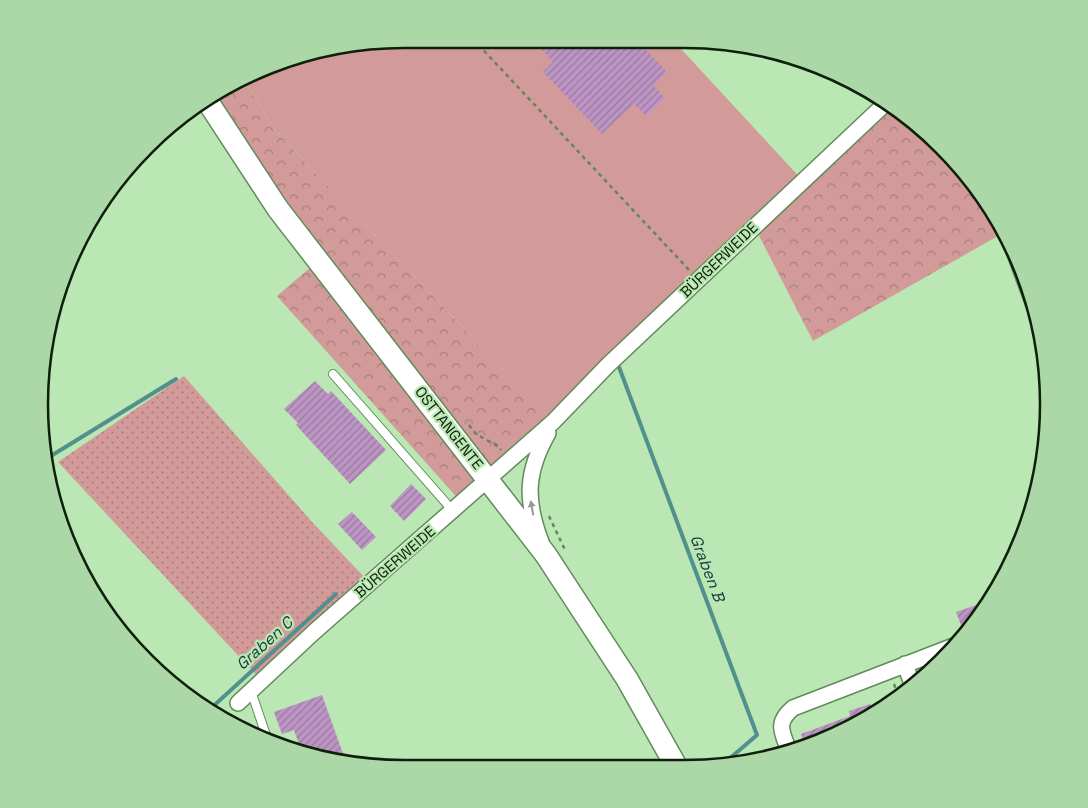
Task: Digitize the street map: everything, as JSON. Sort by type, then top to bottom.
[{"type":"main road","name":"OSTTANGENTE","points":[[210,105],[278,209],[546,554],[627,679],[673,760]]},
{"type":"street","name":"BÜRGERWEIDE","points":[[238,703],[314,632],[490,480],[553,422],[608,365],[881,107]]},
{"type":"street","name":"BÜRGERWEIDE","points":[[546,554],[535,526],[529,486],[532,467],[553,422]]},
{"type":"street","points":[[787,745],[781,724],[784,715],[793,708],[941,651]]},
{"type":"street","points":[[905,664],[911,679]]},
{"type":"lane","points":[[333,374],[452,512]]},
{"type":"lane","points":[[251,690],[265,732]]},
{"type":"path","points":[[480,48],[699,281]]},
{"type":"green space","points":[[381,48],[490,48],[492,50],[494,48],[680,48],[803,181],[553,422],[275,130],[246,84],[289,66],[334,54]]},
{"type":"green space","points":[[246,84],[275,130],[553,422],[462,503],[277,296],[318,261],[210,105]]},
{"type":"green space","points":[[881,107],[919,136],[952,169],[967,187],[998,236],[813,341],[754,226]]},
{"type":"green space","points":[[184,376],[312,522],[366,579],[258,677],[58,462]]},
{"type":"building","points":[[540,48],[644,48],[667,72],[653,85],[665,98],[646,116],[634,104],[602,134],[543,72],[553,62]]},
{"type":"building","points":[[315,381],[328,394],[331,391],[386,450],[350,484],[296,425],[298,423],[284,409]]},
{"type":"building","points":[[411,484],[426,499],[404,521],[390,506]]},
{"type":"building","points":[[352,512],[376,537],[362,550],[338,524]]},
{"type":"building","points":[[978,604],[962,627],[956,612]]},
{"type":"building","points":[[322,695],[344,755],[299,745],[294,730],[282,734],[274,712]]},
{"type":"building","points":[[870,704],[871,707],[842,724],[804,740],[801,734],[850,716],[849,711]]},
{"type":"waterway","name":"Graben B","points":[[619,367],[757,735],[732,757]]},
{"type":"waterway","points":[[52,456],[176,379]]},
{"type":"waterway","name":"Graben C","points":[[214,705],[336,594]]}]
